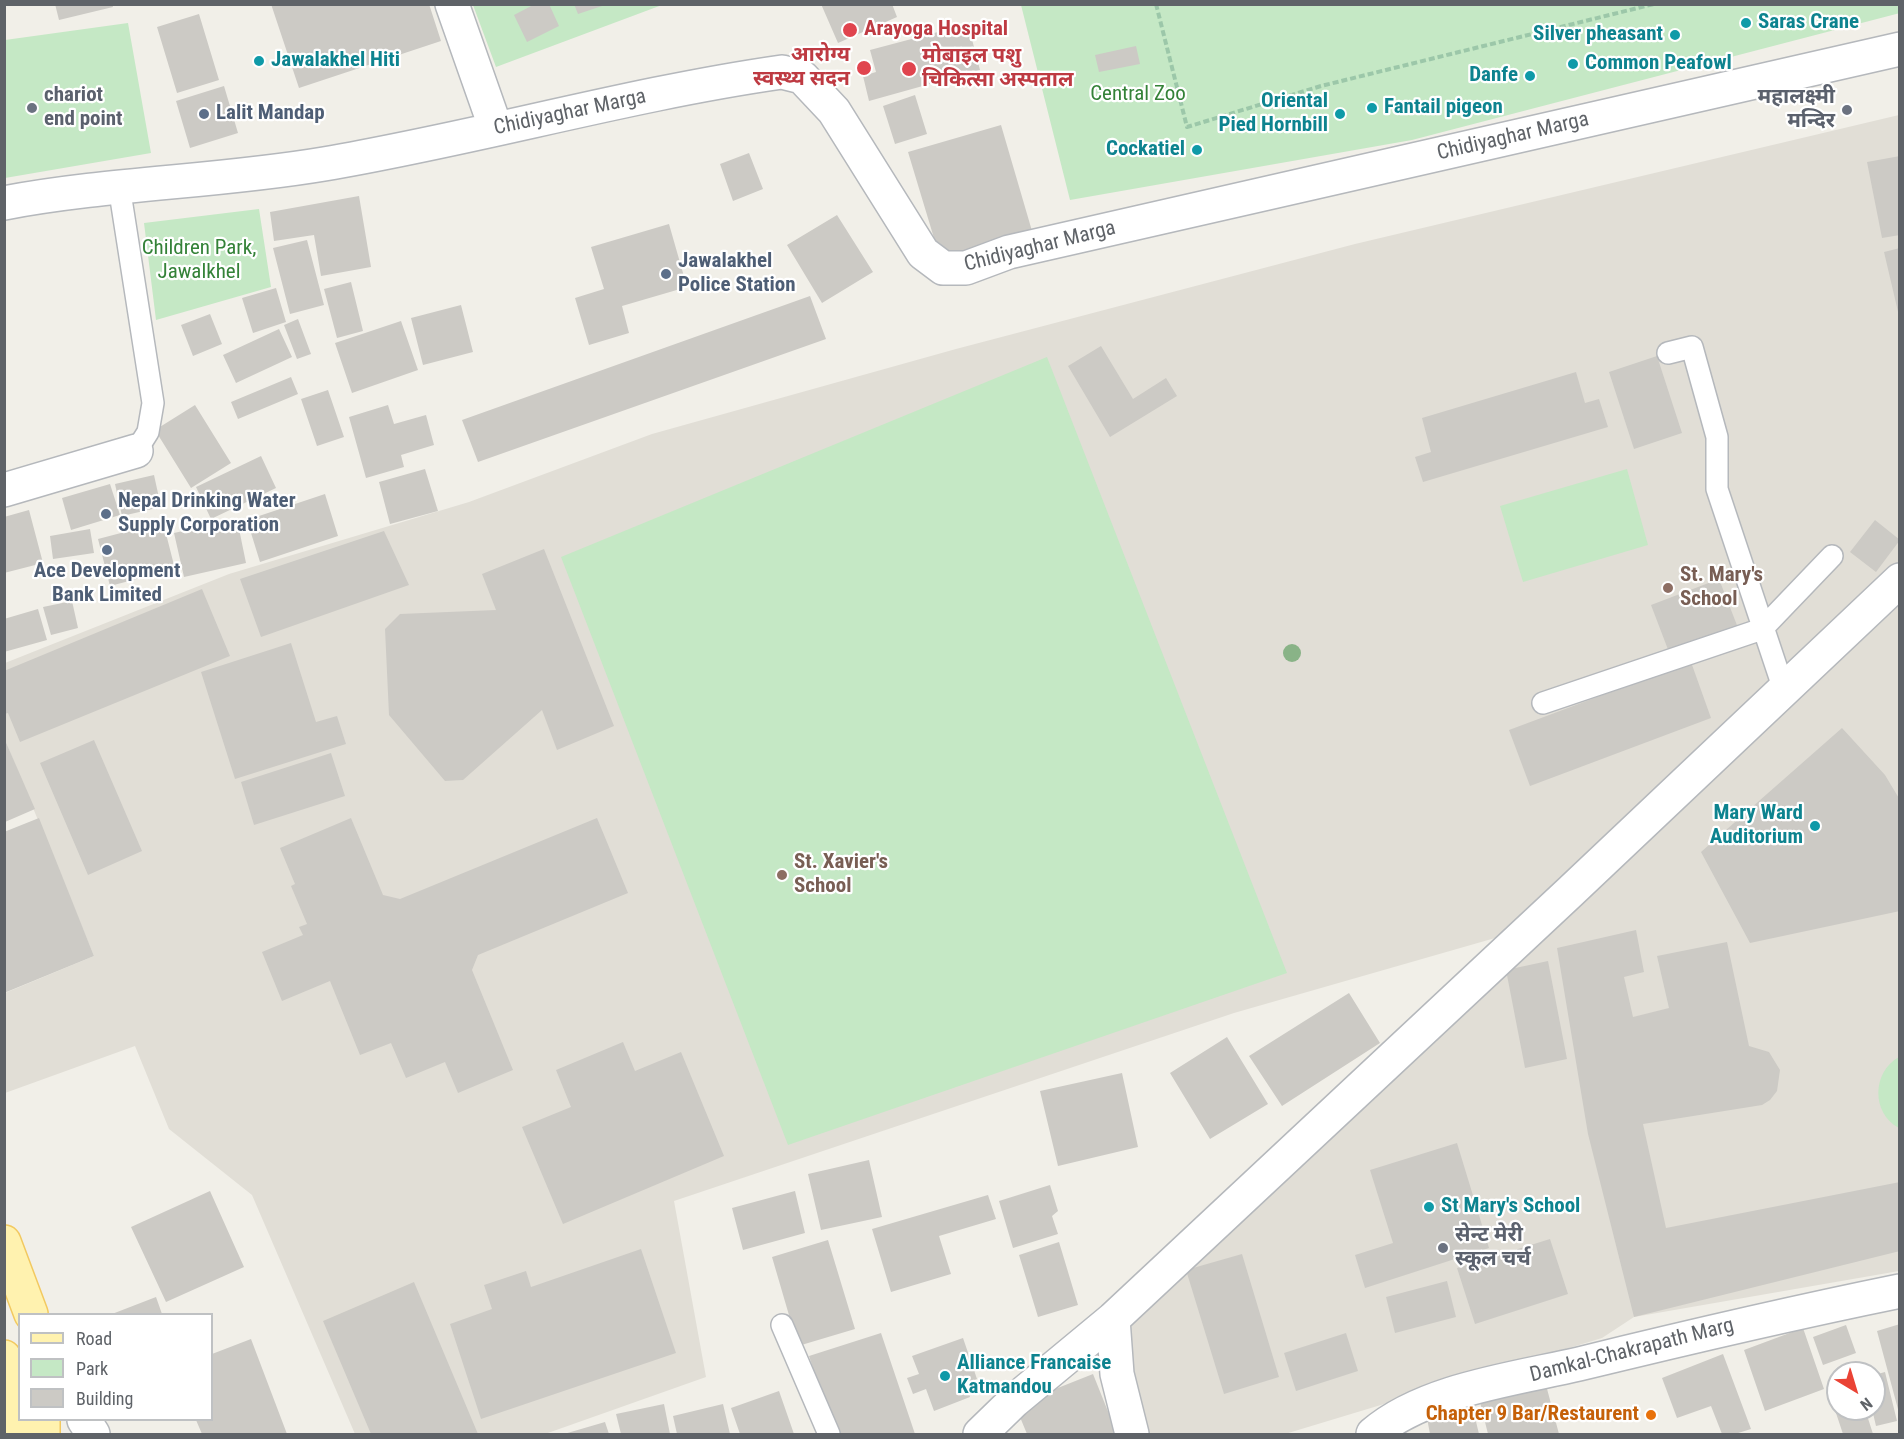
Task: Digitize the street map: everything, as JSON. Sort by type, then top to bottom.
[{"type":"main road","points":[[4,1242],[31,1313]]},
{"type":"main road","points":[[9,1362],[11,1434]]},
{"type":"street","points":[[452,4],[496,129]]},
{"type":"street","name":"Chidiyaghar Marga","points":[[4,203],[55,193],[323,164],[496,129],[617,101],[782,72],[802,77],[834,111],[922,253],[943,268],[966,268],[1009,252],[1899,49]]},
{"type":"street","name":"Chidiyaghar Marga","points":[[4,214],[55,193]]},
{"type":"street","points":[[4,490],[136,451]]},
{"type":"street","points":[[980,1434],[1014,1401],[1113,1319],[1899,580]]},
{"type":"street","name":"Damkal-Chakrapath Marg","points":[[1374,1434],[1384,1425],[1442,1397],[1747,1323],[1899,1291]]},
{"type":"street","points":[[1113,1319],[1117,1374],[1132,1434]]},
{"type":"street","points":[[85,1421],[93,1434]]},
{"type":"lane","points":[[119,186],[153,403],[148,432],[136,451]]},
{"type":"lane","points":[[1668,352],[1692,347],[1717,437],[1717,489],[1784,690]]},
{"type":"lane","points":[[1543,703],[1762,629],[1832,556]]},
{"type":"lane","points":[[782,1325],[829,1434]]},
{"type":"path","points":[[1156,4],[1187,127],[1321,86],[1654,4]]},
{"type":"shaded area","name":"St. Xavier's School","points":[[1899,115],[1899,1271],[1634,1317],[1602,1338],[1285,1434],[1125,1434],[1128,1317],[1516,932],[1234,1013],[674,1201],[706,1377],[545,1434],[355,1434],[252,1195],[169,1129],[135,1046],[5,1093],[5,993],[94,956],[5,740],[5,663],[229,574],[469,502],[652,434],[956,349],[1355,244]]},
{"type":"green space","name":"Central Zoo","points":[[1899,4],[1900,13],[1412,140],[1070,200],[1021,5]]},
{"type":"green space","points":[[473,5],[662,5],[496,67]]},
{"type":"green space","points":[[128,23],[151,153],[5,178],[5,40]]},
{"type":"green space","name":"Children Park, Jawalkhel","points":[[259,209],[271,287],[156,320],[144,223]]},
{"type":"green space","points":[[1047,357],[1287,973],[788,1145],[561,557]]},
{"type":"green space","points":[[1627,469],[1648,545],[1523,582],[1500,506]]},
{"type":"green space","points":[[1899,1057],[1899,1128],[1883,1113],[1878,1092],[1884,1072]]},
{"type":"building","points":[[55,4],[112,4],[113,7],[59,20]]},
{"type":"building","points":[[271,4],[429,4],[441,41],[299,88]]},
{"type":"building","points":[[535,4],[549,4],[559,26],[527,42],[514,15]]},
{"type":"building","points":[[574,4],[605,4],[605,5],[578,14]]},
{"type":"building","name":"Arayoga Hospital","points":[[821,4],[892,4],[897,17],[838,43]]},
{"type":"building","points":[[199,14],[219,80],[177,93],[157,27]]},
{"type":"building","points":[[968,24],[980,70],[869,101],[863,76],[876,72],[870,50]]},
{"type":"building","points":[[1136,46],[1140,64],[1099,72],[1095,55]]},
{"type":"building","points":[[224,86],[238,133],[190,148],[176,101]]},
{"type":"building","points":[[915,95],[927,134],[895,144],[883,106]]},
{"type":"building","points":[[1001,125],[1032,231],[940,258],[908,152]]},
{"type":"building","points":[[749,153],[763,189],[733,201],[720,164]]},
{"type":"building","points":[[1900,156],[1900,235],[1882,238],[1867,162]]},
{"type":"building","points":[[359,196],[371,267],[321,276],[314,235],[274,241],[270,212]]},
{"type":"building","points":[[837,215],[873,272],[822,303],[787,245]]},
{"type":"building","points":[[669,224],[687,287],[622,306],[629,333],[589,345],[575,298],[604,289],[591,247]]},
{"type":"building","points":[[307,240],[324,305],[290,314],[273,248]]},
{"type":"building","points":[[1900,248],[1900,316],[1899,316],[1884,252]]},
{"type":"building","points":[[351,282],[363,331],[337,338],[324,289]]},
{"type":"building","points":[[276,288],[286,322],[253,333],[242,298]]},
{"type":"building","points":[[810,296],[826,339],[478,462],[462,420]]},
{"type":"building","points":[[461,305],[473,352],[423,365],[411,318]]},
{"type":"building","points":[[210,314],[222,344],[193,356],[181,325]]},
{"type":"building","points":[[298,319],[311,354],[297,359],[284,325]]},
{"type":"building","points":[[401,321],[418,370],[352,393],[335,343]]},
{"type":"building","points":[[279,329],[292,357],[236,383],[223,355]]},
{"type":"building","points":[[1101,346],[1133,399],[1166,378],[1177,396],[1110,437],[1068,366]]},
{"type":"building","points":[[1657,356],[1682,433],[1634,449],[1609,372]]},
{"type":"building","points":[[1576,372],[1585,403],[1599,399],[1608,427],[1423,482],[1415,457],[1431,452],[1422,418]]},
{"type":"building","points":[[291,377],[298,394],[238,419],[231,402]]},
{"type":"building","points":[[328,390],[344,437],[317,446],[301,399]]},
{"type":"building","points":[[195,405],[231,463],[191,488],[155,430]]},
{"type":"building","points":[[388,405],[394,424],[426,415],[434,445],[401,455],[404,467],[366,478],[349,417]]},
{"type":"building","points":[[261,456],[276,488],[211,519],[196,487]]},
{"type":"building","points":[[425,469],[438,511],[390,524],[379,482]]},
{"type":"building","points":[[154,475],[161,507],[122,516],[115,484]]},
{"type":"building","points":[[110,484],[120,515],[71,530],[62,498]]},
{"type":"building","points":[[325,494],[338,536],[260,562],[247,520]]},
{"type":"building","points":[[29,510],[43,563],[4,573],[4,517]]},
{"type":"building","points":[[237,519],[246,563],[184,577],[174,533]]},
{"type":"building","points":[[1875,520],[1900,540],[1876,572],[1850,552]]},
{"type":"building","points":[[163,522],[175,569],[110,586],[98,539]]},
{"type":"building","points":[[90,529],[94,553],[53,559],[50,536]]},
{"type":"building","points":[[384,531],[409,585],[261,637],[240,579]]},
{"type":"building","points":[[544,549],[614,726],[557,750],[542,710],[463,780],[445,781],[389,715],[385,629],[400,614],[496,610],[482,574]]},
{"type":"building","points":[[1719,579],[1740,633],[1672,660],[1651,605]]},
{"type":"building","points":[[202,589],[230,656],[20,742],[8,713],[4,714],[4,671]]},
{"type":"building","points":[[72,601],[78,628],[51,635],[43,607]]},
{"type":"building","points":[[38,609],[47,640],[4,652],[4,619]]},
{"type":"building","points":[[291,643],[316,722],[337,716],[346,744],[235,779],[201,672]]},
{"type":"building","points":[[1691,662],[1711,718],[1530,786],[1509,730]]},
{"type":"building","name":"Mary Ward Auditorium","points":[[1842,728],[1885,775],[1900,800],[1900,911],[1750,943],[1701,852]]},
{"type":"building","points":[[5,740],[35,809],[5,822]]},
{"type":"building","points":[[94,740],[142,851],[88,875],[40,763]]},
{"type":"building","points":[[331,753],[345,796],[254,825],[241,782]]},
{"type":"building","points":[[39,818],[94,956],[4,993],[4,832]]},
{"type":"building","points":[[351,818],[383,895],[400,899],[597,818],[628,893],[478,955],[472,970],[513,1070],[458,1093],[445,1062],[406,1078],[391,1043],[360,1055],[330,981],[282,1001],[262,952],[303,935],[299,927],[307,924],[291,886],[295,884],[280,848]]},
{"type":"building","points":[[1636,930],[1644,972],[1624,977],[1633,1017],[1669,1008],[1657,956],[1727,942],[1749,1046],[1769,1052],[1780,1070],[1777,1091],[1770,1100],[1762,1105],[1643,1124],[1666,1228],[1900,1182],[1900,1251],[1634,1317],[1588,1134],[1557,948]]},
{"type":"building","points":[[1548,961],[1567,1059],[1525,1068],[1506,970]]},
{"type":"building","points":[[1349,993],[1380,1043],[1282,1106],[1249,1056]]},
{"type":"building","points":[[1227,1037],[1268,1104],[1210,1139],[1170,1073]]},
{"type":"building","points":[[623,1042],[635,1071],[681,1052],[724,1156],[563,1224],[522,1127],[571,1107],[556,1070]]},
{"type":"building","points":[[1122,1073],[1138,1147],[1058,1166],[1040,1091]]},
{"type":"building","name":"St Mary's School","points":[[1457,1143],[1489,1248],[1365,1288],[1355,1255],[1393,1243],[1370,1170]]},
{"type":"building","points":[[869,1160],[882,1217],[821,1230],[808,1174]]},
{"type":"building","points":[[1050,1185],[1058,1211],[1052,1216],[1058,1234],[1013,1248],[999,1201]]},
{"type":"building","points":[[210,1191],[244,1267],[166,1302],[131,1227]]},
{"type":"building","points":[[795,1191],[805,1233],[743,1250],[732,1208]]},
{"type":"building","points":[[988,1195],[996,1219],[939,1236],[951,1274],[891,1292],[872,1229]]},
{"type":"building","points":[[1550,1239],[1568,1294],[1475,1324],[1457,1268]]},
{"type":"building","points":[[828,1240],[855,1329],[798,1346],[772,1257]]},
{"type":"building","points":[[1059,1242],[1078,1305],[1038,1317],[1019,1255]]},
{"type":"building","points":[[641,1249],[676,1353],[481,1419],[450,1324],[492,1309],[484,1285],[526,1271],[531,1287]]},
{"type":"building","points":[[1242,1254],[1279,1377],[1224,1394],[1186,1270]]},
{"type":"building","points":[[1447,1281],[1456,1317],[1395,1333],[1386,1297]]},
{"type":"building","points":[[414,1282],[478,1434],[371,1434],[323,1321]]},
{"type":"building","points":[[156,1297],[162,1313],[115,1313]]},
{"type":"building","points":[[1900,1324],[1900,1413],[1899,1413],[1877,1331]]},
{"type":"building","points":[[1846,1325],[1856,1353],[1834,1361],[1826,1361],[1823,1365],[1813,1337]]},
{"type":"building","points":[[1803,1328],[1824,1389],[1765,1411],[1744,1350]]},
{"type":"building","points":[[881,1333],[915,1434],[835,1434],[809,1356]]},
{"type":"building","points":[[1346,1333],[1358,1371],[1296,1391],[1284,1353]]},
{"type":"building","name":"Alliance Francaise Katmandou","points":[[963,1338],[977,1379],[966,1383],[970,1397],[934,1411],[926,1389],[913,1394],[907,1378],[919,1374],[912,1356]]},
{"type":"building","points":[[251,1339],[287,1434],[202,1434],[196,1421],[213,1421],[213,1354]]},
{"type":"building","points":[[1723,1354],[1751,1429],[1735,1434],[1722,1434],[1711,1406],[1677,1418],[1662,1378]]},
{"type":"building","points":[[1093,1374],[1117,1434],[1027,1434],[1015,1405]]},
{"type":"building","points":[[1886,1376],[1897,1421],[1876,1426],[1875,1421],[1886,1421]]},
{"type":"building","points":[[1546,1385],[1559,1434],[1488,1434],[1480,1402]]},
{"type":"building","points":[[779,1391],[794,1434],[740,1434],[731,1408]]},
{"type":"building","points":[[664,1404],[670,1434],[621,1434],[616,1414]]},
{"type":"building","points":[[723,1404],[730,1434],[677,1434],[673,1416]]},
{"type":"building","points":[[1472,1405],[1479,1434],[1430,1434],[1427,1418]]},
{"type":"building","points":[[1839,1421],[1869,1421],[1873,1434],[1843,1434]]},
{"type":"building","points":[[605,1422],[609,1434],[564,1434]]},
{"type":"place","name":"Saras Crane","points":[[1746,23]]},
{"type":"place","name":"Arayoga Hospital","points":[[850,30]]},
{"type":"place","name":"Silver pheasant","points":[[1675,35]]},
{"type":"place","name":"Jawalakhel Hiti","points":[[259,61]]},
{"type":"place","name":"Common Peafowl","points":[[1573,64]]},
{"type":"place","name":"आरोग्य स्वस्थ्य सदन","points":[[864,68]]},
{"type":"place","name":"मोबाइल पशु चिकित्सा अस्पताल","points":[[909,69]]},
{"type":"place","name":"Danfe","points":[[1530,76]]},
{"type":"place","name":"chariot end point","points":[[32,108]]},
{"type":"place","name":"Fantail pigeon","points":[[1372,108]]},
{"type":"place","name":"महालक्ष्मी मन्दिर","points":[[1847,110]]},
{"type":"place","name":"Lalit Mandap","points":[[204,114]]},
{"type":"place","name":"Oriental Pied Hornbill","points":[[1340,114]]},
{"type":"place","name":"Cockatiel","points":[[1197,150]]},
{"type":"place","name":"Jawalakhel Police Station","points":[[666,274]]},
{"type":"place","name":"Nepal Drinking Water Supply Corporation","points":[[106,514]]},
{"type":"place","name":"Ace Development Bank Limited","points":[[107,550]]},
{"type":"place","name":"St. Mary's School","points":[[1668,588]]},
{"type":"place","name":"Mary Ward Auditorium","points":[[1815,826]]},
{"type":"place","name":"St. Xavier's School","points":[[782,875]]},
{"type":"place","name":"St Mary's School","points":[[1429,1207]]},
{"type":"place","name":"सेन्ट मेरी स्कूल चर्च","points":[[1443,1248]]},
{"type":"place","name":"Alliance Francaise Katmandou","points":[[945,1376]]},
{"type":"place","name":"Chapter 9 Bar/Restaurent","points":[[1651,1415]]}]
